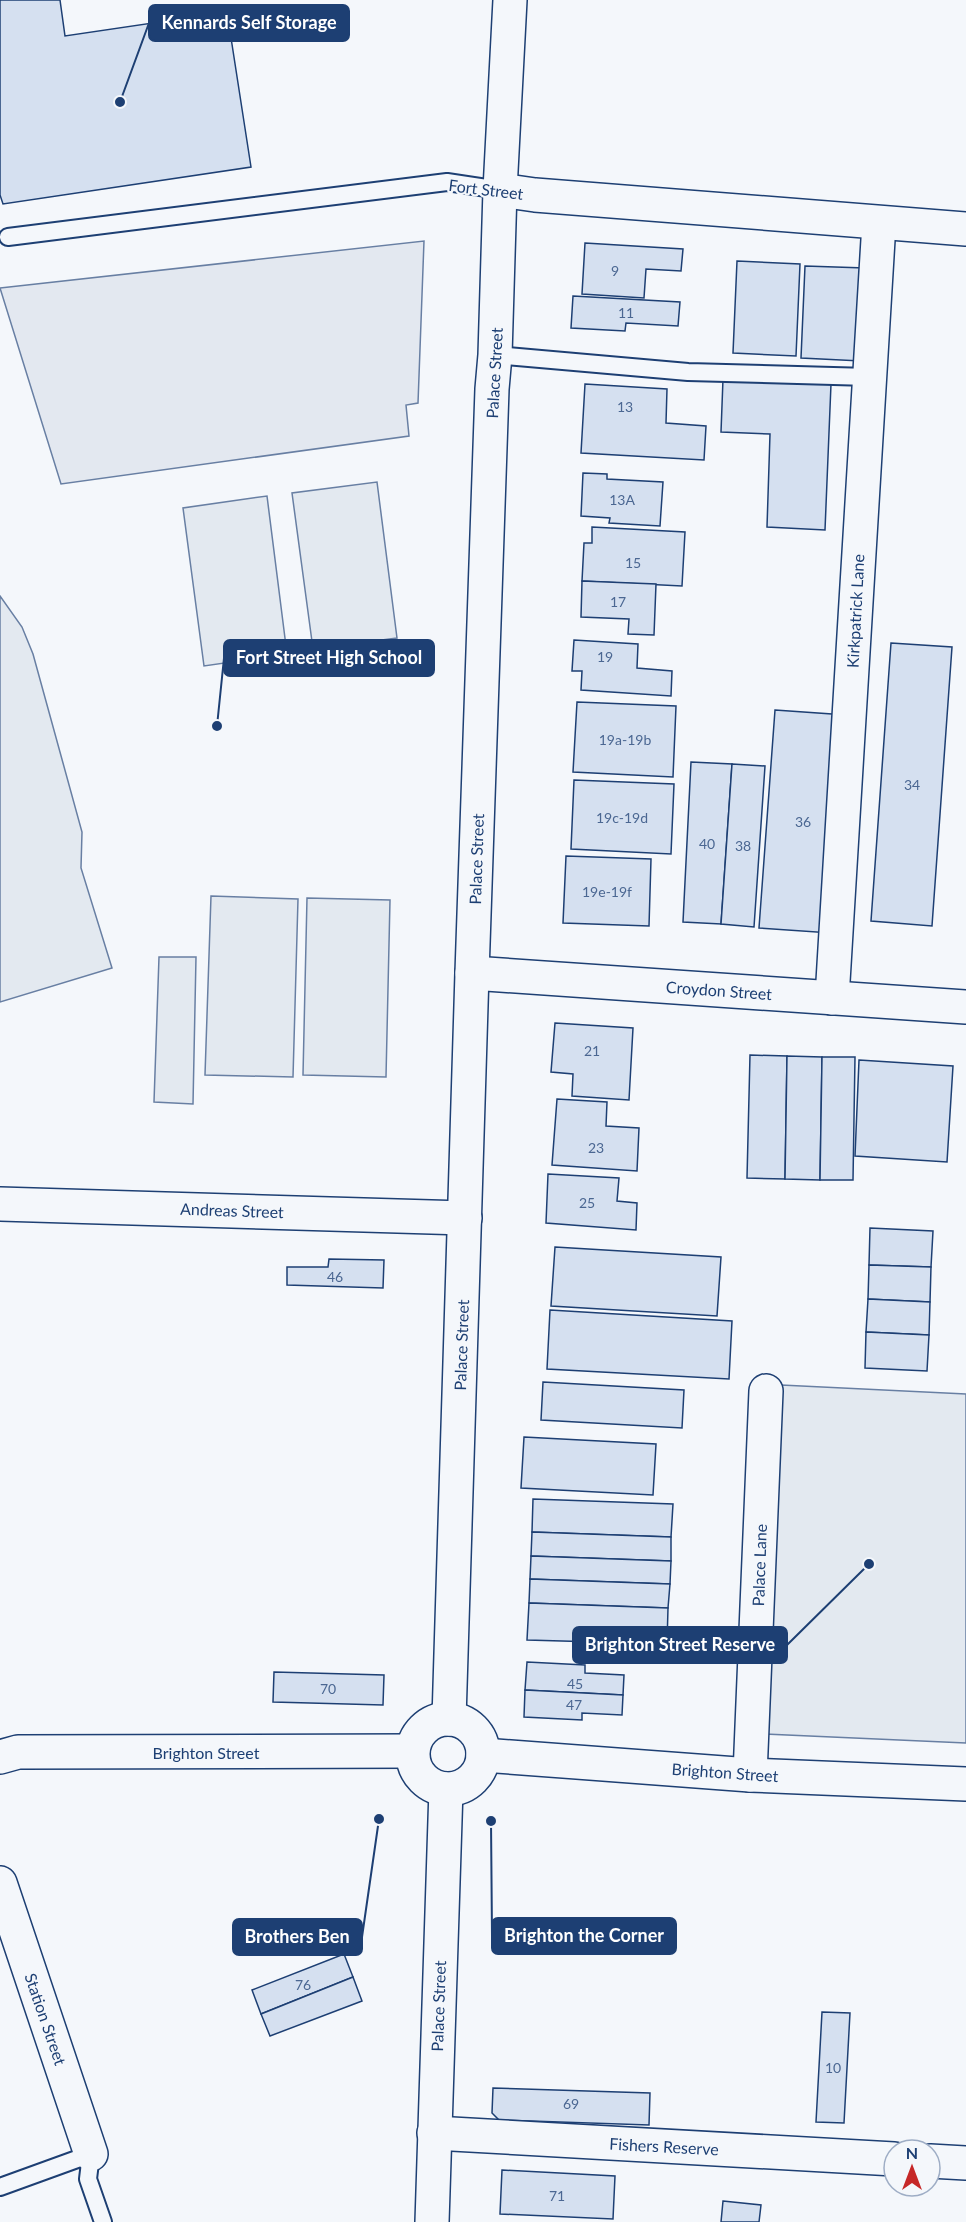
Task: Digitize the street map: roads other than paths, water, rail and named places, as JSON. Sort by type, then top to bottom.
[{"type":"street","name":"Palace Street","points":[[450,1719],[492,388],[510,0]]},
{"type":"street","name":"Fort Street","points":[[500,190],[547,196],[966,229]]},
{"type":"street","name":"Kirkpatrick Lane","points":[[832,998],[879,223]]},
{"type":"street","name":"Croydon Street","points":[[472,973],[966,1008]]},
{"type":"street","name":"Andreas Street","points":[[0,1204],[465,1218]]},
{"type":"street","name":"Palace Lane","points":[[750,1775],[766,1391]]},
{"type":"street","points":[[450,1719],[470,1726],[482,1744],[483,1755],[481,1766],[468,1783],[457,1788],[446,1789],[435,1787],[425,1781],[413,1762],[412,1751],[415,1740],[429,1724],[438,1720],[450,1719]]},
{"type":"street","name":"Brighton Street","points":[[0,1757],[18,1752],[412,1751]]},
{"type":"street","name":"Brighton Street","points":[[483,1755],[750,1775],[966,1784]]},
{"type":"street","name":"Palace Street","points":[[432,2222],[446,1789]]},
{"type":"street","name":"Station Street","points":[[0,1883],[92,2154]]},
{"type":"street","name":"Fishers Reserve","points":[[434,2133],[882,2158]]},
{"type":"street","points":[[942,2162],[966,2163]]},
{"type":"lane","name":"Fort Street","points":[[8,237],[447,182],[500,190]]},
{"type":"lane","points":[[495,355],[688,372],[869,377]]},
{"type":"lane","points":[[0,2187],[92,2154],[88,2179],[103,2222]]},
{"type":"place","name":"Kennards Self Storage","points":[[120,102]]},
{"type":"place","name":"Fort Street High School","points":[[217,726]]},
{"type":"place","name":"Brighton Street Reserve","points":[[869,1564]]},
{"type":"place","name":"Brothers Ben","points":[[379,1819]]},
{"type":"place","name":"Brighton the Corner","points":[[491,1821]]}]
